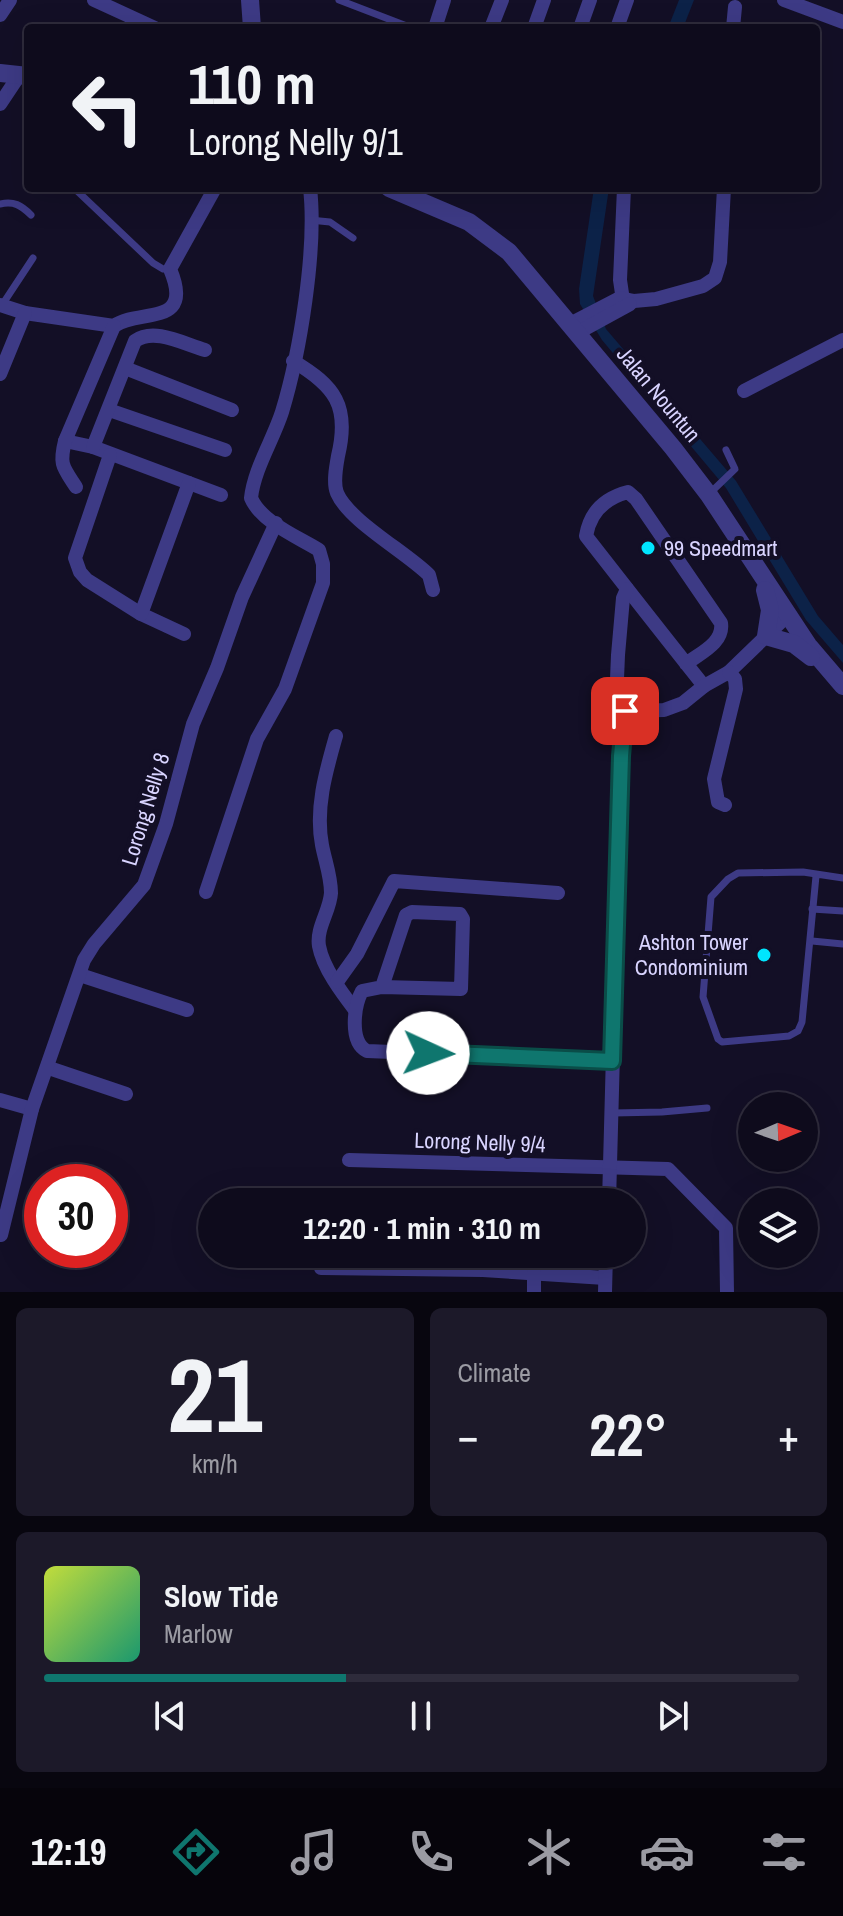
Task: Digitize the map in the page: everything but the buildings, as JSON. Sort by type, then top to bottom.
[{"type":"street","points":[[0,15],[10,0]]},
{"type":"street","points":[[94,0],[146,24]]},
{"type":"street","points":[[250,0],[252,24]]},
{"type":"street","points":[[436,24],[444,0]]},
{"type":"street","points":[[493,24],[502,0]]},
{"type":"street","points":[[535,24],[544,0]]},
{"type":"street","points":[[581,24],[590,0]]},
{"type":"street","points":[[618,24],[627,0]]},
{"type":"street","points":[[784,0],[843,22]]},
{"type":"street","points":[[0,73],[24,75]]},
{"type":"street","points":[[0,104],[24,75]]},
{"type":"street","points":[[76,487],[60,459],[114,326],[124,319],[152,317],[171,306],[177,285],[170,269],[213,192]]},
{"type":"street","points":[[298,192],[310,214]]},
{"type":"street","points":[[206,892],[257,739],[285,689],[323,583],[319,550],[254,505],[251,494],[282,412],[301,324],[310,192]]},
{"type":"street","name":"Jalan Nountun","points":[[398,192],[469,222],[509,252],[673,448],[714,490],[759,572],[827,669],[843,686]]},
{"type":"street","points":[[574,329],[619,305],[703,286],[715,278],[720,262],[724,192]]},
{"type":"street","points":[[619,305],[623,194]]},
{"type":"street","points":[[1,305],[25,313],[114,326]]},
{"type":"street","points":[[0,374],[25,313]]},
{"type":"street","points":[[93,447],[135,341],[152,334],[205,350]]},
{"type":"street","points":[[744,391],[843,340]]},
{"type":"street","points":[[293,361],[324,381],[340,407],[343,421],[336,468],[337,492],[354,514],[429,575],[433,590]]},
{"type":"street","points":[[125,368],[232,410]]},
{"type":"street","points":[[109,410],[225,450]]},
{"type":"street","points":[[65,441],[93,447],[221,495]]},
{"type":"street","points":[[110,455],[75,558],[80,572],[87,580],[141,614],[184,634]]},
{"type":"street","points":[[141,614],[189,483]]},
{"type":"street","points":[[686,664],[717,640],[722,631],[721,623],[636,499],[628,492],[614,496],[597,509],[588,523],[586,536],[627,589],[686,664],[704,686]]},
{"type":"street","name":"Lorong Nelly 8","points":[[1,1235],[32,1109],[49,1068],[62,1019],[84,960],[144,885],[166,824],[193,724],[242,597],[276,523]]},
{"type":"street","points":[[759,572],[770,610],[766,636]]},
{"type":"street","points":[[609,1188],[621,756],[625,711],[617,667],[621,611],[627,589]]},
{"type":"street","points":[[625,711],[673,708],[729,672],[788,615]]},
{"type":"street","points":[[766,636],[794,644],[827,669]]},
{"type":"street","points":[[725,805],[718,802],[714,779],[736,689],[735,679],[729,672]]},
{"type":"street","points":[[336,736],[324,778],[321,844],[330,874],[331,895],[318,936],[319,949],[355,1010]]},
{"type":"street","points":[[337,982],[357,954],[394,881],[558,893]]},
{"type":"street","points":[[382,987],[406,915],[412,912],[460,914],[463,919],[461,989],[382,987],[362,991],[355,1010],[357,1043],[367,1051],[612,1061]]},
{"type":"street","points":[[80,975],[187,1010]]},
{"type":"street","points":[[49,1068],[126,1094]]},
{"type":"street","points":[[0,1100],[32,1109]]},
{"type":"street","name":"Lorong Nelly 9/4","points":[[349,1160],[668,1169],[722,1222],[727,1237],[727,1292]]},
{"type":"street","points":[[321,1268],[534,1272],[605,1285]]},
{"type":"street","points":[[534,1272],[534,1292]]},
{"type":"lane","points":[[339,0],[402,24]]},
{"type":"lane","points":[[78,192],[153,263],[170,269]]},
{"type":"lane","points":[[0,204],[12,202],[31,215]]},
{"type":"lane","points":[[310,214],[330,222],[353,238]]},
{"type":"lane","points":[[1,305],[33,258]]},
{"type":"lane","points":[[714,490],[735,469],[726,450]]},
{"type":"lane","points":[[816,876],[812,941],[802,1022],[798,1031],[789,1036],[722,1042],[718,1039],[703,997],[711,897],[738,873],[803,872],[843,878]]},
{"type":"lane","points":[[812,909],[843,911]]},
{"type":"lane","points":[[812,941],[843,944]]},
{"type":"lane","points":[[610,1113],[707,1108]]},
{"type":"water","points":[[679,0],[694,0],[685,24],[670,24]]},
{"type":"water","points":[[593,192],[608,192],[593,296],[606,329],[736,481],[818,616],[843,645],[843,663],[806,620],[726,488],[602,340],[580,304],[579,289]]},
{"type":"place","name":"99 Speedmart","points":[[648,548]]},
{"type":"place","name":"Ashton Tower Condominium","points":[[764,955]]},
{"type":"route","points":[[428,1053],[612,1061],[625,711]]}]
